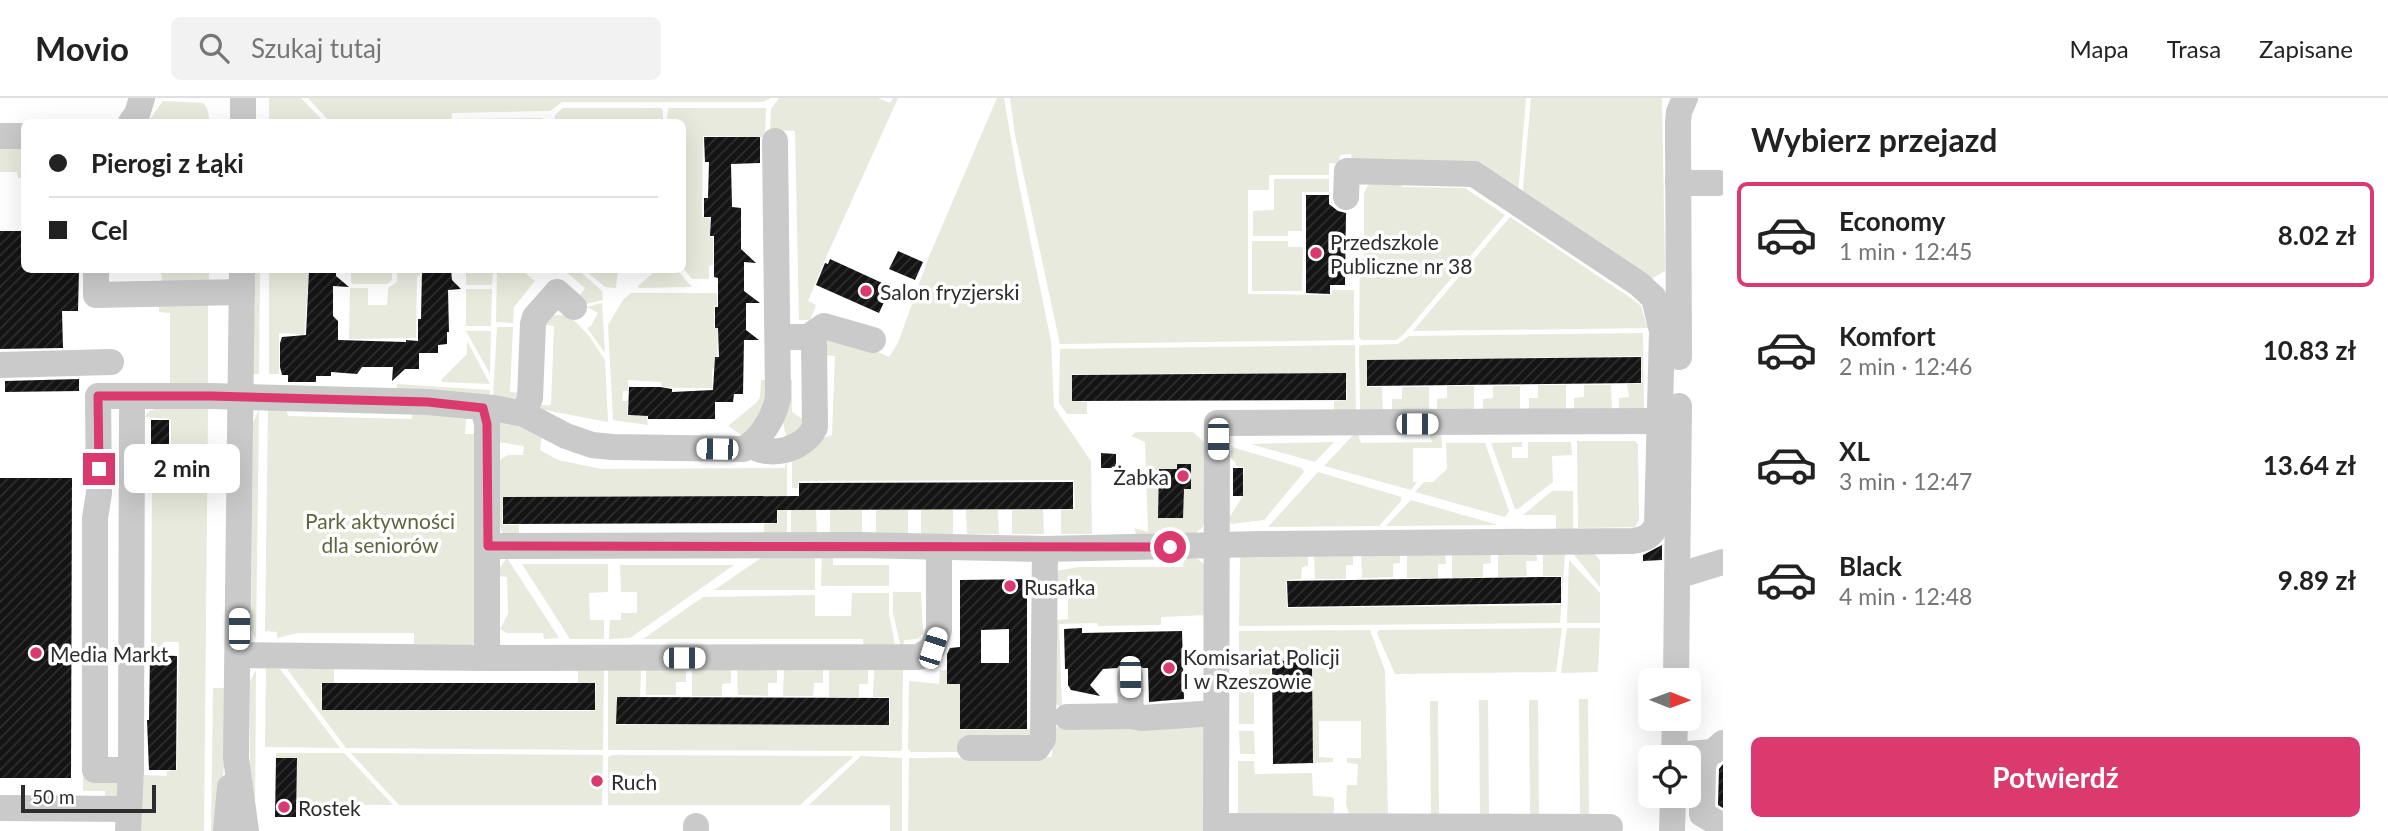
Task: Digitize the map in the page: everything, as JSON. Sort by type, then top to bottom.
[{"type":"street","points":[[133,119],[142,98]]},
{"type":"street","points":[[243,98],[243,119]]},
{"type":"street","points":[[488,546],[859,545],[1045,549],[1643,539],[1651,535],[1657,525],[1662,331],[1678,183],[1678,122],[1685,98]]},
{"type":"street","points":[[0,136],[21,136]]},
{"type":"street","points":[[131,770],[95,770],[98,396],[428,402],[509,410],[524,414],[566,436],[592,445],[743,449],[751,445],[773,417],[776,408],[778,337],[775,141]]},
{"type":"street","points":[[1346,197],[1347,171],[1474,174],[1639,284],[1666,297]]},
{"type":"street","points":[[1678,183],[1718,183]]},
{"type":"street","points":[[96,273],[96,295],[242,281],[236,758],[246,831]]},
{"type":"street","points":[[524,414],[530,398],[535,317],[556,292],[574,306]]},
{"type":"street","points":[[1666,297],[1677,576],[1676,668]]},
{"type":"street","points":[[778,337],[808,337],[824,326],[873,340]]},
{"type":"street","points":[[751,445],[760,451],[779,452],[811,436],[814,427],[814,345],[808,337]]},
{"type":"street","points":[[0,365],[111,362]]},
{"type":"street","points":[[128,822],[131,770],[132,396]]},
{"type":"street","points":[[483,408],[487,424],[487,658]]},
{"type":"street","points":[[1609,827],[1216,829],[1217,424],[1661,421]]},
{"type":"street","points":[[238,655],[487,658],[919,657],[933,648],[939,630],[939,547]]},
{"type":"street","points":[[970,748],[1037,748],[1043,739],[1045,549]]},
{"type":"street","points":[[1677,576],[1723,562]]},
{"type":"street","points":[[1130,677],[1131,716]]},
{"type":"street","points":[[1067,717],[1142,718],[1216,713]]},
{"type":"street","points":[[1715,748],[1703,767],[1702,814],[1723,826]]},
{"type":"street","points":[[226,831],[236,758]]},
{"type":"street","points":[[0,808],[128,822]]},
{"type":"street","points":[[1672,831],[1673,808]]},
{"type":"street","points":[[102,831],[102,825],[128,822]]},
{"type":"green space","points":[[269,98],[301,98],[321,119],[269,119]]},
{"type":"green space","points":[[308,98],[771,98],[763,102],[562,102],[550,111],[452,113],[451,119],[327,119]]},
{"type":"green space","points":[[779,98],[878,98],[890,103],[893,98],[898,98],[808,301],[816,305],[810,320],[799,320],[795,131],[770,130],[771,109]]},
{"type":"green space","points":[[997,98],[1004,98],[1051,341],[1054,407],[1091,461],[1092,534],[1061,534],[1061,510],[1075,509],[1074,480],[798,481],[798,488],[792,488],[792,454],[832,435],[835,356],[823,355],[822,338],[858,343],[889,357],[898,343],[928,259]]},
{"type":"green space","points":[[1010,98],[1526,98],[1518,194],[1352,160],[1351,154],[1340,155],[1339,164],[1329,163],[1329,175],[1269,175],[1269,190],[1248,190],[1248,294],[1332,295],[1332,290],[1354,290],[1354,340],[1060,344],[1015,135]]},
{"type":"green space","points":[[1531,98],[1662,98],[1665,271],[1651,279],[1522,199]]},
{"type":"green space","points":[[163,101],[203,103],[209,119],[150,119]]},
{"type":"green space","points":[[563,108],[663,110],[663,119],[555,119],[555,115]]},
{"type":"green space","points":[[668,108],[766,108],[765,137],[703,136],[702,217],[710,218],[710,237],[713,237],[713,265],[709,266],[709,279],[692,279],[686,272],[686,119],[667,119]]},
{"type":"green space","points":[[542,118],[544,119],[457,119]]},
{"type":"green space","points":[[0,147],[21,147],[21,178],[18,178],[17,172],[0,172]]},
{"type":"green space","points":[[1401,178],[1402,187],[1465,188],[1505,215],[1404,334],[1396,340],[1362,340],[1359,337],[1360,259],[1364,258],[1364,193],[1370,182]]},
{"type":"green space","points":[[1274,179],[1329,179],[1329,192],[1302,192],[1302,231],[1288,231],[1288,236],[1253,236],[1253,211],[1274,210]]},
{"type":"green space","points":[[1510,217],[1628,296],[1641,306],[1646,323],[1656,320],[1656,328],[1413,331]]},
{"type":"green space","points":[[1252,241],[1288,241],[1288,247],[1303,247],[1302,291],[1252,291]]},
{"type":"green space","points":[[161,273],[209,273],[209,283],[162,286]]},
{"type":"green space","points":[[254,273],[260,273],[259,374],[253,374]]},
{"type":"green space","points":[[269,273],[309,273],[304,339],[301,339],[300,334],[279,333],[279,374],[269,374]]},
{"type":"green space","points":[[351,273],[392,273],[392,280],[387,284],[351,283]]},
{"type":"green space","points":[[397,273],[420,273],[420,276],[417,276],[416,338],[349,339],[350,288],[368,288],[368,305],[387,305],[388,288],[397,282]]},
{"type":"green space","points":[[466,273],[493,273],[492,285],[466,285]]},
{"type":"green space","points":[[497,273],[525,273],[535,281],[514,307],[513,323],[496,322]]},
{"type":"green space","points":[[568,273],[581,273],[602,291],[603,300],[582,305],[576,301],[585,288]]},
{"type":"green space","points":[[589,273],[618,273],[616,288],[605,287]]},
{"type":"green space","points":[[653,273],[680,273],[692,287],[639,288],[638,286]]},
{"type":"green space","points":[[466,289],[492,289],[491,326],[466,326]]},
{"type":"green space","points":[[631,293],[717,293],[714,328],[718,328],[717,357],[712,369],[712,388],[662,387],[661,382],[628,380],[628,391],[623,391],[622,401],[628,401],[627,416],[647,416],[648,425],[613,420],[608,325],[623,300]]},
{"type":"green space","points":[[159,298],[208,298],[208,387],[170,383],[170,313],[159,312]]},
{"type":"green space","points":[[602,303],[605,353],[587,328],[598,313],[587,307]]},
{"type":"green space","points":[[551,315],[567,315],[577,323],[605,360],[608,422],[539,409],[539,405],[551,405],[554,326],[541,324]]},
{"type":"green space","points":[[497,327],[513,327],[510,392],[524,393],[521,399],[493,399]]},
{"type":"green space","points":[[466,331],[491,331],[490,374]]},
{"type":"green space","points":[[1643,333],[1644,409],[1619,411],[1619,398],[1629,397],[1627,384],[1642,384],[1641,356],[1367,360],[1367,387],[1382,387],[1383,413],[1360,411],[1359,347],[1362,345],[1398,344],[1409,336]]},
{"type":"green space","points":[[467,341],[490,384],[442,382],[467,354]]},
{"type":"green space","points":[[1355,345],[1356,412],[1334,413],[1334,401],[1347,400],[1346,373],[1072,374],[1072,401],[1087,402],[1087,414],[1067,414],[1059,403],[1060,349]]},
{"type":"green space","points":[[761,380],[770,380],[770,401],[743,436],[728,426],[757,402]]},
{"type":"green space","points":[[787,380],[792,380],[792,412],[808,423],[788,445],[782,418]]},
{"type":"green space","points":[[397,384],[490,390],[489,398],[397,392]]},
{"type":"green space","points":[[1538,385],[1566,385],[1566,411],[1529,411],[1529,398],[1538,398]]},
{"type":"green space","points":[[1584,385],[1611,385],[1612,411],[1574,411],[1574,398],[1584,397]]},
{"type":"green space","points":[[1447,386],[1474,386],[1474,412],[1437,412],[1437,399],[1447,398]]},
{"type":"green space","points":[[1493,386],[1520,386],[1520,411],[1483,412],[1483,399],[1493,398]]},
{"type":"green space","points":[[1402,387],[1429,387],[1429,412],[1392,413],[1392,399],[1402,399]]},
{"type":"green space","name":"Park aktywności dla seniorów","points":[[268,406],[285,406],[288,416],[412,419],[413,408],[476,418],[466,419],[465,434],[479,434],[480,637],[471,646],[414,644],[414,633],[298,633],[277,638],[277,632],[265,631]]},
{"type":"green space","points":[[159,408],[208,409],[204,831],[137,831],[144,775],[167,776],[167,771],[177,770],[179,642],[163,642],[163,648],[151,645],[152,488],[144,488],[144,465],[171,462],[171,419],[145,417],[149,411]]},
{"type":"green space","points":[[259,409],[256,639],[251,630],[253,423]]},
{"type":"green space","points":[[501,420],[542,434],[540,450],[558,460],[602,469],[785,468],[787,456],[787,535],[764,535],[764,524],[778,523],[777,496],[503,497],[502,525],[519,525],[519,536],[503,534],[499,526],[498,461],[508,455],[523,455],[524,446],[498,442],[498,424]]},
{"type":"green space","points":[[1441,429],[1442,448],[1413,448],[1413,482],[1417,482],[1411,490],[1324,466],[1357,431],[1361,443],[1432,442],[1428,430]]},
{"type":"green space","points":[[1136,432],[1193,432],[1207,445],[1206,518],[1202,528],[1195,533],[1136,534],[1134,528],[1148,532],[1145,442],[1131,436]]},
{"type":"green space","points":[[1577,441],[1635,441],[1638,445],[1639,520],[1635,527],[1578,528]]},
{"type":"green space","points":[[1334,442],[1315,462],[1250,444]]},
{"type":"green space","points":[[1522,442],[1522,447],[1512,447],[1512,458],[1528,458],[1528,442],[1571,442],[1572,455],[1552,456],[1553,482],[1515,509],[1491,443]]},
{"type":"green space","points":[[1446,443],[1485,443],[1509,511],[1505,517],[1415,492],[1424,482],[1433,482],[1447,469]]},
{"type":"green space","points":[[1232,447],[1302,468],[1304,472],[1264,520],[1231,524],[1229,518],[1243,496],[1244,467],[1236,466],[1230,457]]},
{"type":"green space","points":[[1318,472],[1401,497],[1401,501],[1379,526],[1268,527]]},
{"type":"green space","points":[[1552,491],[1573,491],[1573,531],[1556,531],[1556,515],[1523,515]]},
{"type":"green space","points":[[1411,500],[1498,525],[1386,526]]},
{"type":"green space","points":[[1043,509],[1044,534],[1012,534],[1012,510]]},
{"type":"green space","points":[[791,510],[816,510],[817,535],[791,535]]},
{"type":"green space","points":[[830,510],[862,510],[862,534],[830,534]]},
{"type":"green space","points":[[876,510],[908,510],[908,534],[876,534]]},
{"type":"green space","points":[[921,510],[953,510],[953,534],[921,534]]},
{"type":"green space","points":[[966,510],[998,510],[999,534],[967,534]]},
{"type":"green space","points":[[1536,550],[1537,561],[1526,561],[1527,576],[1498,577],[1498,551]]},
{"type":"green space","points":[[1400,551],[1400,563],[1393,564],[1393,577],[1362,578],[1361,552]]},
{"type":"green space","points":[[1490,551],[1491,563],[1483,564],[1483,577],[1452,578],[1452,552]]},
{"type":"green space","points":[[1543,551],[1565,554],[1560,623],[1239,626],[1240,559],[1243,554],[1308,553],[1308,566],[1302,567],[1301,579],[1286,580],[1287,608],[1561,605],[1562,576],[1543,576]]},
{"type":"green space","points":[[1571,551],[1593,551],[1600,561],[1600,587]]},
{"type":"green space","points":[[1407,552],[1445,552],[1446,564],[1438,564],[1438,578],[1407,578]]},
{"type":"green space","points":[[815,553],[815,590],[714,590],[767,554]]},
{"type":"green space","points":[[822,553],[833,554],[833,565],[889,565],[889,586],[821,586]]},
{"type":"green space","points":[[1314,553],[1353,553],[1353,565],[1346,565],[1346,579],[1315,579]]},
{"type":"green space","points":[[1184,557],[1198,559],[1207,567],[1208,615],[1161,617],[1161,625],[1059,624],[1062,709],[1055,702],[1055,620],[1068,619],[1068,583],[1054,583],[1055,571],[1079,567],[1183,567]]},
{"type":"green space","points":[[507,558],[559,638],[544,639],[543,633],[507,633],[500,629],[508,614],[507,577],[498,576],[498,570]]},
{"type":"green space","points":[[1569,560],[1600,593],[1600,623],[1567,623]]},
{"type":"green space","points":[[522,564],[608,564],[608,592],[589,593],[590,620],[604,620],[604,639],[570,639]]},
{"type":"green space","points":[[620,565],[734,565],[630,638],[609,639],[610,620],[621,620],[621,613],[637,613],[637,592],[621,592]]},
{"type":"green space","points":[[893,592],[921,592],[923,633],[917,639],[904,640],[903,648],[893,613]]},
{"type":"green space","points":[[852,593],[889,593],[889,614],[896,650],[864,652],[863,639],[643,639],[703,597],[815,595],[815,616],[851,616]]},
{"type":"green space","points":[[1562,628],[1556,672],[1395,674],[1377,633],[1379,630]]},
{"type":"green space","points":[[1567,628],[1600,628],[1598,672],[1561,673]]},
{"type":"green space","points":[[1370,630],[1385,671],[1388,818],[1349,814],[1346,805],[1347,785],[1357,785],[1358,764],[1347,763],[1347,758],[1361,758],[1361,721],[1319,721],[1319,757],[1333,758],[1333,762],[1313,763],[1313,660],[1270,660],[1270,680],[1249,680],[1249,667],[1239,667],[1239,631]]},
{"type":"green space","points":[[266,668],[280,669],[340,748],[265,747]]},
{"type":"green space","points":[[646,668],[686,668],[686,682],[676,682],[676,695],[646,695]]},
{"type":"green space","points":[[737,668],[777,668],[777,683],[768,683],[768,696],[738,695]]},
{"type":"green space","points":[[784,668],[823,669],[823,683],[814,683],[813,696],[783,696]]},
{"type":"green space","points":[[287,669],[334,669],[334,683],[321,683],[322,710],[595,711],[596,684],[578,683],[578,669],[604,670],[603,750],[346,748]]},
{"type":"green space","points":[[692,669],[731,669],[731,683],[722,684],[722,696],[692,696]]},
{"type":"green space","points":[[829,669],[868,669],[868,684],[859,684],[859,697],[829,697]]},
{"type":"green space","points":[[874,669],[903,669],[900,751],[608,750],[608,670],[641,670],[640,697],[616,697],[617,725],[890,725],[890,697],[873,697]]},
{"type":"green space","points":[[256,670],[255,814],[250,772],[250,682]]},
{"type":"green space","points":[[940,670],[960,670],[960,730],[1037,729],[1035,738],[961,752],[911,752],[908,749],[909,681],[939,684]]},
{"type":"green space","points":[[213,688],[226,688],[224,766],[218,831],[211,831]]},
{"type":"green space","points":[[1239,689],[1254,689],[1254,724],[1239,724]]},
{"type":"green space","points":[[1579,699],[1588,699],[1589,816],[1580,816]]},
{"type":"green space","points":[[1479,700],[1488,700],[1489,817],[1480,817]]},
{"type":"green space","points":[[1529,700],[1538,700],[1539,817],[1530,817]]},
{"type":"green space","points":[[1430,701],[1438,701],[1439,818],[1431,818]]},
{"type":"green space","points":[[1208,722],[1207,831],[908,831],[909,758],[1052,757],[1053,727]]},
{"type":"green space","points":[[1239,731],[1254,731],[1255,754],[1240,754]]},
{"type":"green space","points":[[276,753],[344,753],[393,805],[294,804],[297,758],[276,758]]},
{"type":"green space","points":[[351,753],[603,755],[602,805],[399,805]]},
{"type":"green space","points":[[861,756],[902,758],[902,831],[890,831],[890,805],[809,805]]},
{"type":"green space","points":[[608,757],[853,757],[800,805],[608,805]]},
{"type":"green space","points":[[1238,761],[1254,761],[1255,774],[1312,773],[1313,796],[1332,797],[1334,812],[1330,816],[1238,819]]},
{"type":"green space","points":[[83,777],[114,777],[118,780],[120,797],[105,802],[105,791],[83,791]]},
{"type":"building","points":[[704,137],[760,137],[760,163],[731,164],[732,207],[741,208],[741,249],[756,263],[744,262],[744,291],[760,303],[746,303],[746,330],[759,340],[744,340],[743,394],[734,394],[733,402],[715,402],[715,419],[648,419],[648,416],[628,415],[629,387],[660,387],[672,389],[672,392],[713,390],[715,357],[719,357],[718,328],[715,328],[718,278],[714,277],[711,217],[704,217],[704,198],[708,198],[709,162],[705,162]]},
{"type":"building","points":[[1306,195],[1329,195],[1329,204],[1346,213],[1345,285],[1330,285],[1330,294],[1306,293]]},
{"type":"building","points":[[0,231],[21,231],[21,273],[79,273],[78,311],[62,311],[63,348],[0,349]]},
{"type":"building","points":[[898,251],[923,262],[915,280],[889,269]]},
{"type":"building","name":"Salon fryzjerski","points":[[830,259],[891,287],[879,313],[816,285],[825,263],[828,264]]},
{"type":"building","points":[[309,273],[336,273],[349,287],[333,286],[333,316],[338,321],[338,340],[418,341],[422,273],[451,273],[452,280],[461,289],[448,290],[447,344],[438,345],[438,353],[419,353],[419,369],[405,369],[392,381],[393,367],[362,367],[357,374],[331,372],[331,376],[316,376],[316,382],[288,382],[288,375],[282,375],[280,367],[282,337],[306,335]]},
{"type":"building","points":[[1641,357],[1641,383],[1367,386],[1367,360]]},
{"type":"building","points":[[1346,373],[1346,400],[1072,401],[1072,375]]},
{"type":"building","points":[[79,379],[79,391],[5,392],[5,381]]},
{"type":"building","points":[[151,420],[169,420],[169,462],[151,462]]},
{"type":"building","points":[[1101,453],[1116,454],[1116,468],[1101,468]]},
{"type":"building","points":[[1177,464],[1191,464],[1191,489],[1184,489],[1183,518],[1158,518],[1159,469],[1177,469]]},
{"type":"building","points":[[1233,468],[1243,468],[1243,496],[1233,496]]},
{"type":"building","name":"Media Markt","points":[[0,478],[72,478],[71,778],[0,778]]},
{"type":"building","points":[[1073,482],[1073,509],[777,510],[777,523],[503,524],[503,497],[799,496],[799,483]]},
{"type":"building","points":[[1662,545],[1662,560],[1643,561],[1643,555]]},
{"type":"building","points":[[1561,577],[1561,603],[1288,607],[1287,581]]},
{"type":"building","points":[[1027,579],[1027,729],[960,729],[960,684],[947,684],[947,654],[950,648],[960,647],[960,580]],"holes":[[[1009,629],[1009,663],[981,663],[981,630]]]},
{"type":"building","points":[[1082,628],[1082,633],[1182,631],[1184,699],[1149,702],[1148,668],[1130,661],[1117,668],[1103,669],[1090,685],[1100,696],[1071,690],[1068,685],[1068,669],[1065,669],[1064,629]]},
{"type":"building","points":[[150,655],[177,656],[176,770],[149,770],[147,720]]},
{"type":"building","points":[[1312,660],[1313,763],[1273,764],[1272,661]]},
{"type":"building","points":[[322,683],[595,683],[595,710],[322,710]]},
{"type":"building","points":[[617,697],[889,698],[889,725],[616,724]]},
{"type":"building","points":[[276,758],[297,758],[296,817],[275,817]]},
{"type":"building","points":[[1723,764],[1723,808],[1718,805],[1719,769]]},
{"type":"place","name":"Przedszkole Publiczne nr 38","points":[[1316,253]]},
{"type":"place","name":"Salon fryzjerski","points":[[866,291]]},
{"type":"place","name":"Żabka","points":[[1183,476]]},
{"type":"place","name":"Rusałka","points":[[1010,586]]},
{"type":"place","name":"Media Markt","points":[[36,653]]},
{"type":"place","name":"Komisariat Policji I w Rzeszowie","points":[[1169,668]]},
{"type":"place","name":"Ruch","points":[[597,781]]},
{"type":"place","name":"Rostek","points":[[284,807]]},
{"type":"route","points":[[99,469],[98,396],[428,402],[483,408],[487,424],[488,546],[859,545],[1045,549],[1170,547]]}]
